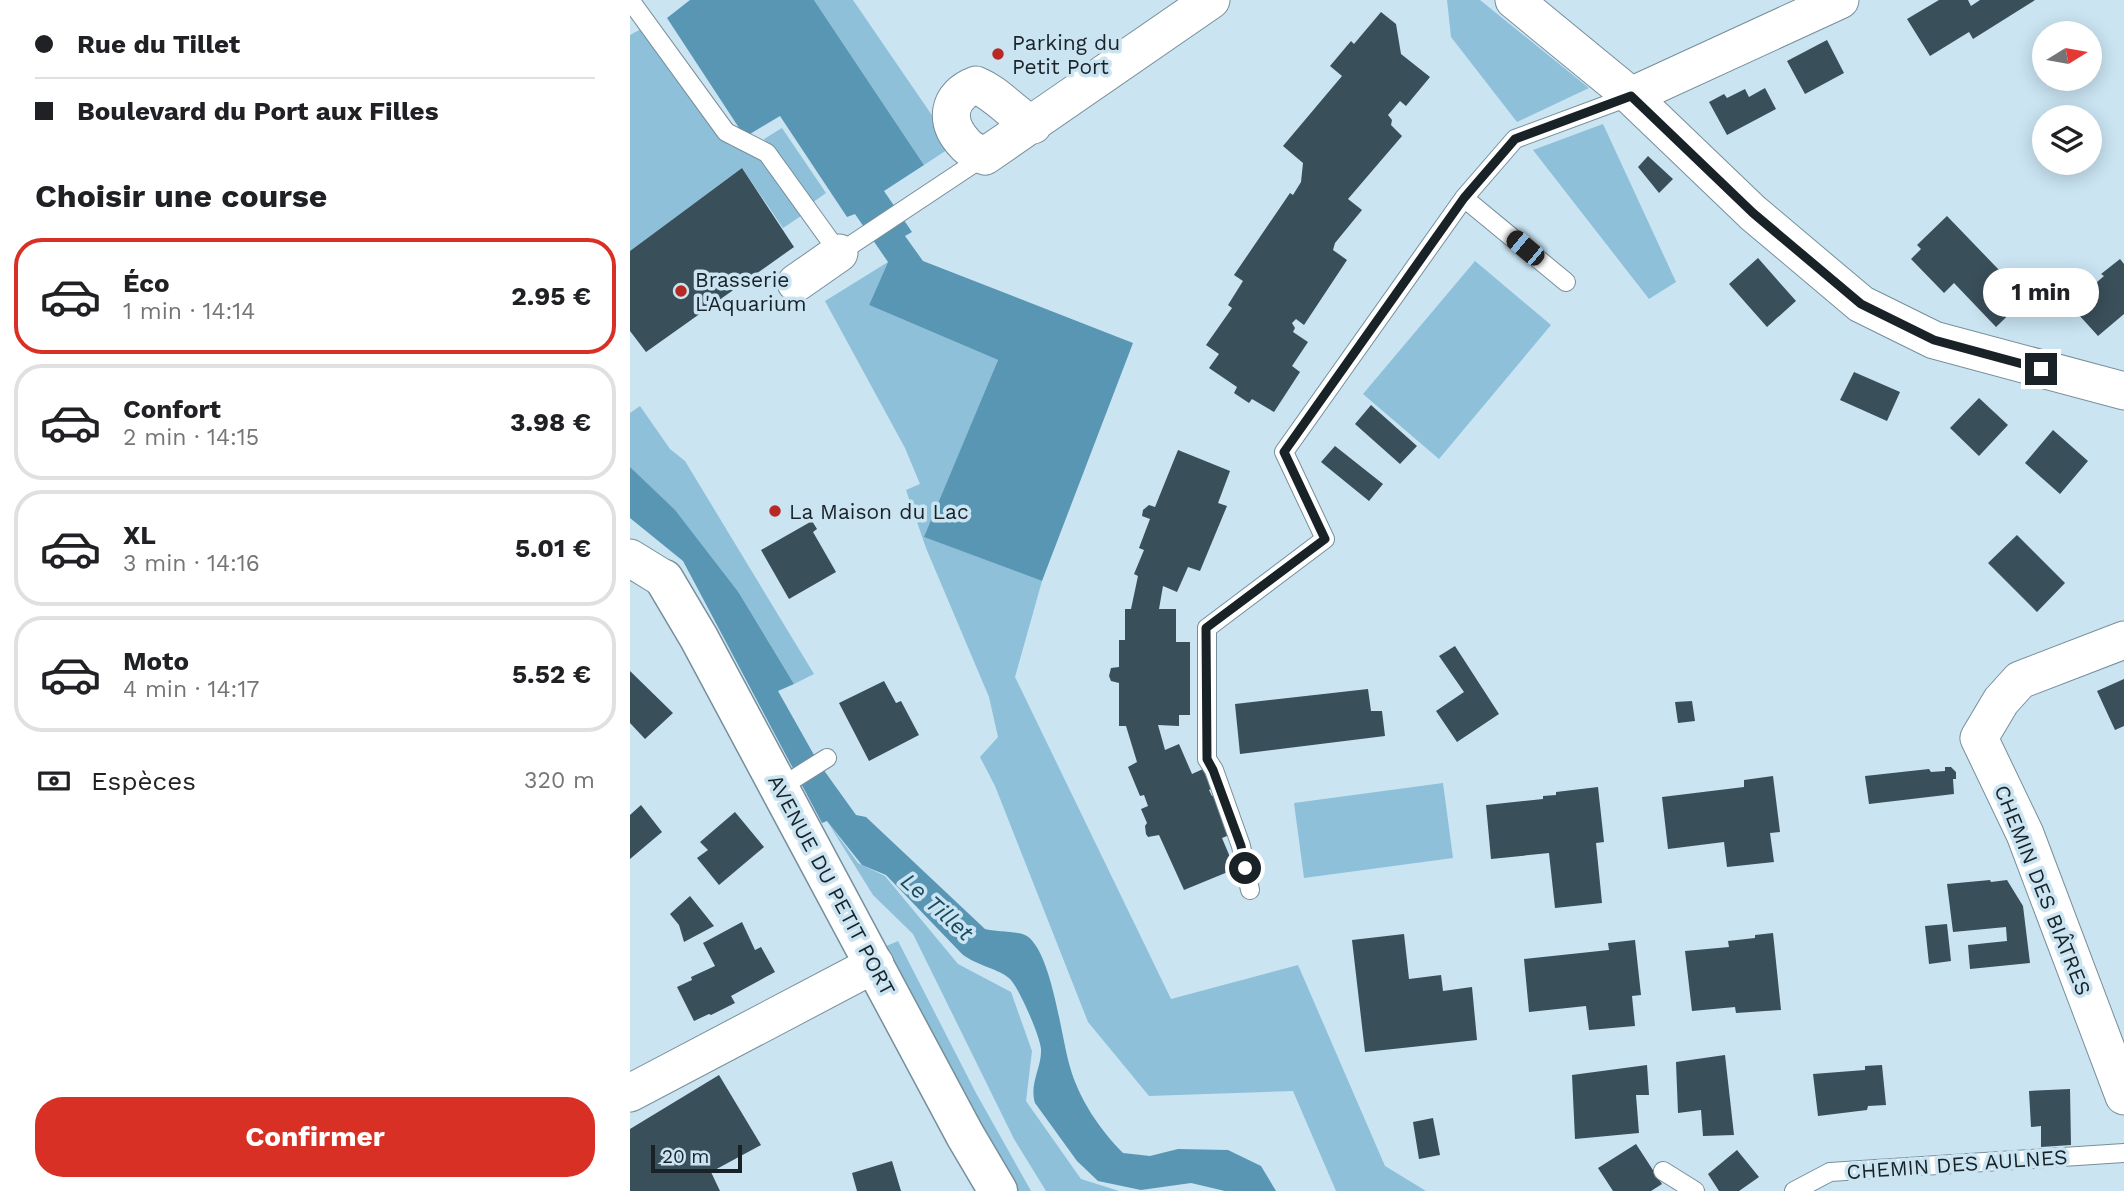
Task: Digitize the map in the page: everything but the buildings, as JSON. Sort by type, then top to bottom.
[{"type":"street","points":[[1033,125],[1013,113],[986,89],[976,85],[957,96],[953,105],[951,117],[956,131],[966,146],[985,156],[1033,125],[1210,0]]},
{"type":"street","points":[[1514,0],[1631,96],[1753,213],[1861,304],[1934,340],[2123,398]]},
{"type":"street","points":[[1631,96],[1840,0]]},
{"type":"street","points":[[796,283],[851,244]]},
{"type":"street","name":"AVENUE DU PETIT PORT","points":[[630,558],[699,638],[965,1135],[998,1191]]},
{"type":"street","name":"CHEMIN DES BIÂTRES","points":[[2124,640],[2020,680],[2001,701],[1979,738],[2025,834],[2124,1097]]},
{"type":"street","points":[[630,1093],[875,964]]},
{"type":"lane","points":[[630,0],[726,132],[766,153],[851,244],[985,156]]},
{"type":"lane","points":[[1250,890],[1241,846],[1207,759],[1206,628],[1325,539],[1284,452],[1464,198],[1515,139],[1631,96]]},
{"type":"lane","points":[[1464,198],[1566,282]]},
{"type":"lane","points":[[792,780],[827,758]]},
{"type":"lane","name":"CHEMIN DES AULNES","points":[[1794,1191],[1830,1172],[2124,1153]]},
{"type":"lane","points":[[1663,1171],[1695,1191]]},
{"type":"shaded area","points":[[814,0],[853,0],[953,146],[924,165]]},
{"type":"shaded area","points":[[1447,0],[1480,0],[1589,88],[1517,122],[1451,37]]},
{"type":"shaded area","points":[[643,28],[729,145],[763,158],[804,214],[783,228],[742,168],[630,251],[630,35]]},
{"type":"shaded area","points":[[1603,124],[1676,282],[1649,299],[1533,150]]},
{"type":"shaded area","points":[[782,128],[826,193],[809,205],[764,139]]},
{"type":"shaded area","points":[[1475,261],[1551,325],[1439,459],[1363,394]]},
{"type":"shaded area","points":[[888,262],[869,305],[998,360],[925,537],[1042,581],[1015,677],[1171,999],[1298,965],[1385,1166],[1426,1191],[1336,1191],[1293,1091],[1149,1096],[1088,1022],[995,786],[980,757],[998,737],[989,697],[926,548],[906,490],[920,484],[905,448],[825,301]]},
{"type":"shaded area","points":[[640,406],[670,449],[685,461],[814,674],[794,684],[739,593],[630,467],[630,413]]},
{"type":"shaded area","points":[[1443,783],[1453,858],[1304,878],[1294,803]]},
{"type":"shaded area","points":[[827,821],[858,863],[885,876],[958,964],[1011,992],[1032,1051],[1026,1101],[1081,1179],[1119,1191],[1046,1191],[1014,1139],[913,934],[873,895]]},
{"type":"shaded area","points":[[898,941],[976,1093],[1031,1191],[1015,1191],[884,947]]},
{"type":"water","points":[[690,0],[814,0],[924,165],[884,191],[912,232],[905,236],[923,261],[1133,343],[1042,581],[924,537],[998,360],[869,305],[888,262],[855,214],[847,217],[780,116],[745,137],[667,18]]},
{"type":"water","name":"Le Tillet","points":[[630,467],[675,510],[739,593],[794,684],[778,691],[818,762],[856,815],[866,817],[985,929],[1024,934],[1036,945],[1049,977],[1074,1079],[1091,1113],[1114,1144],[1123,1153],[1150,1156],[1178,1149],[1228,1150],[1261,1166],[1276,1191],[1225,1191],[1191,1183],[1141,1190],[1098,1181],[1077,1161],[1035,1103],[1034,1089],[1040,1063],[1040,1043],[1014,984],[1006,976],[962,954],[886,875],[862,865],[827,821],[822,823],[683,561],[630,518]]},
{"type":"place","name":"Parking du Petit Port","points":[[998,54]]},
{"type":"place","name":"Brasserie L'Aquarium","points":[[681,291]]},
{"type":"place","name":"La Maison du Lac","points":[[775,511]]},
{"type":"route","points":[[1245,868],[1241,846],[1207,759],[1206,628],[1325,539],[1284,452],[1464,198],[1515,139],[1631,96],[1753,213],[1861,304],[1934,340],[2041,369]]}]
